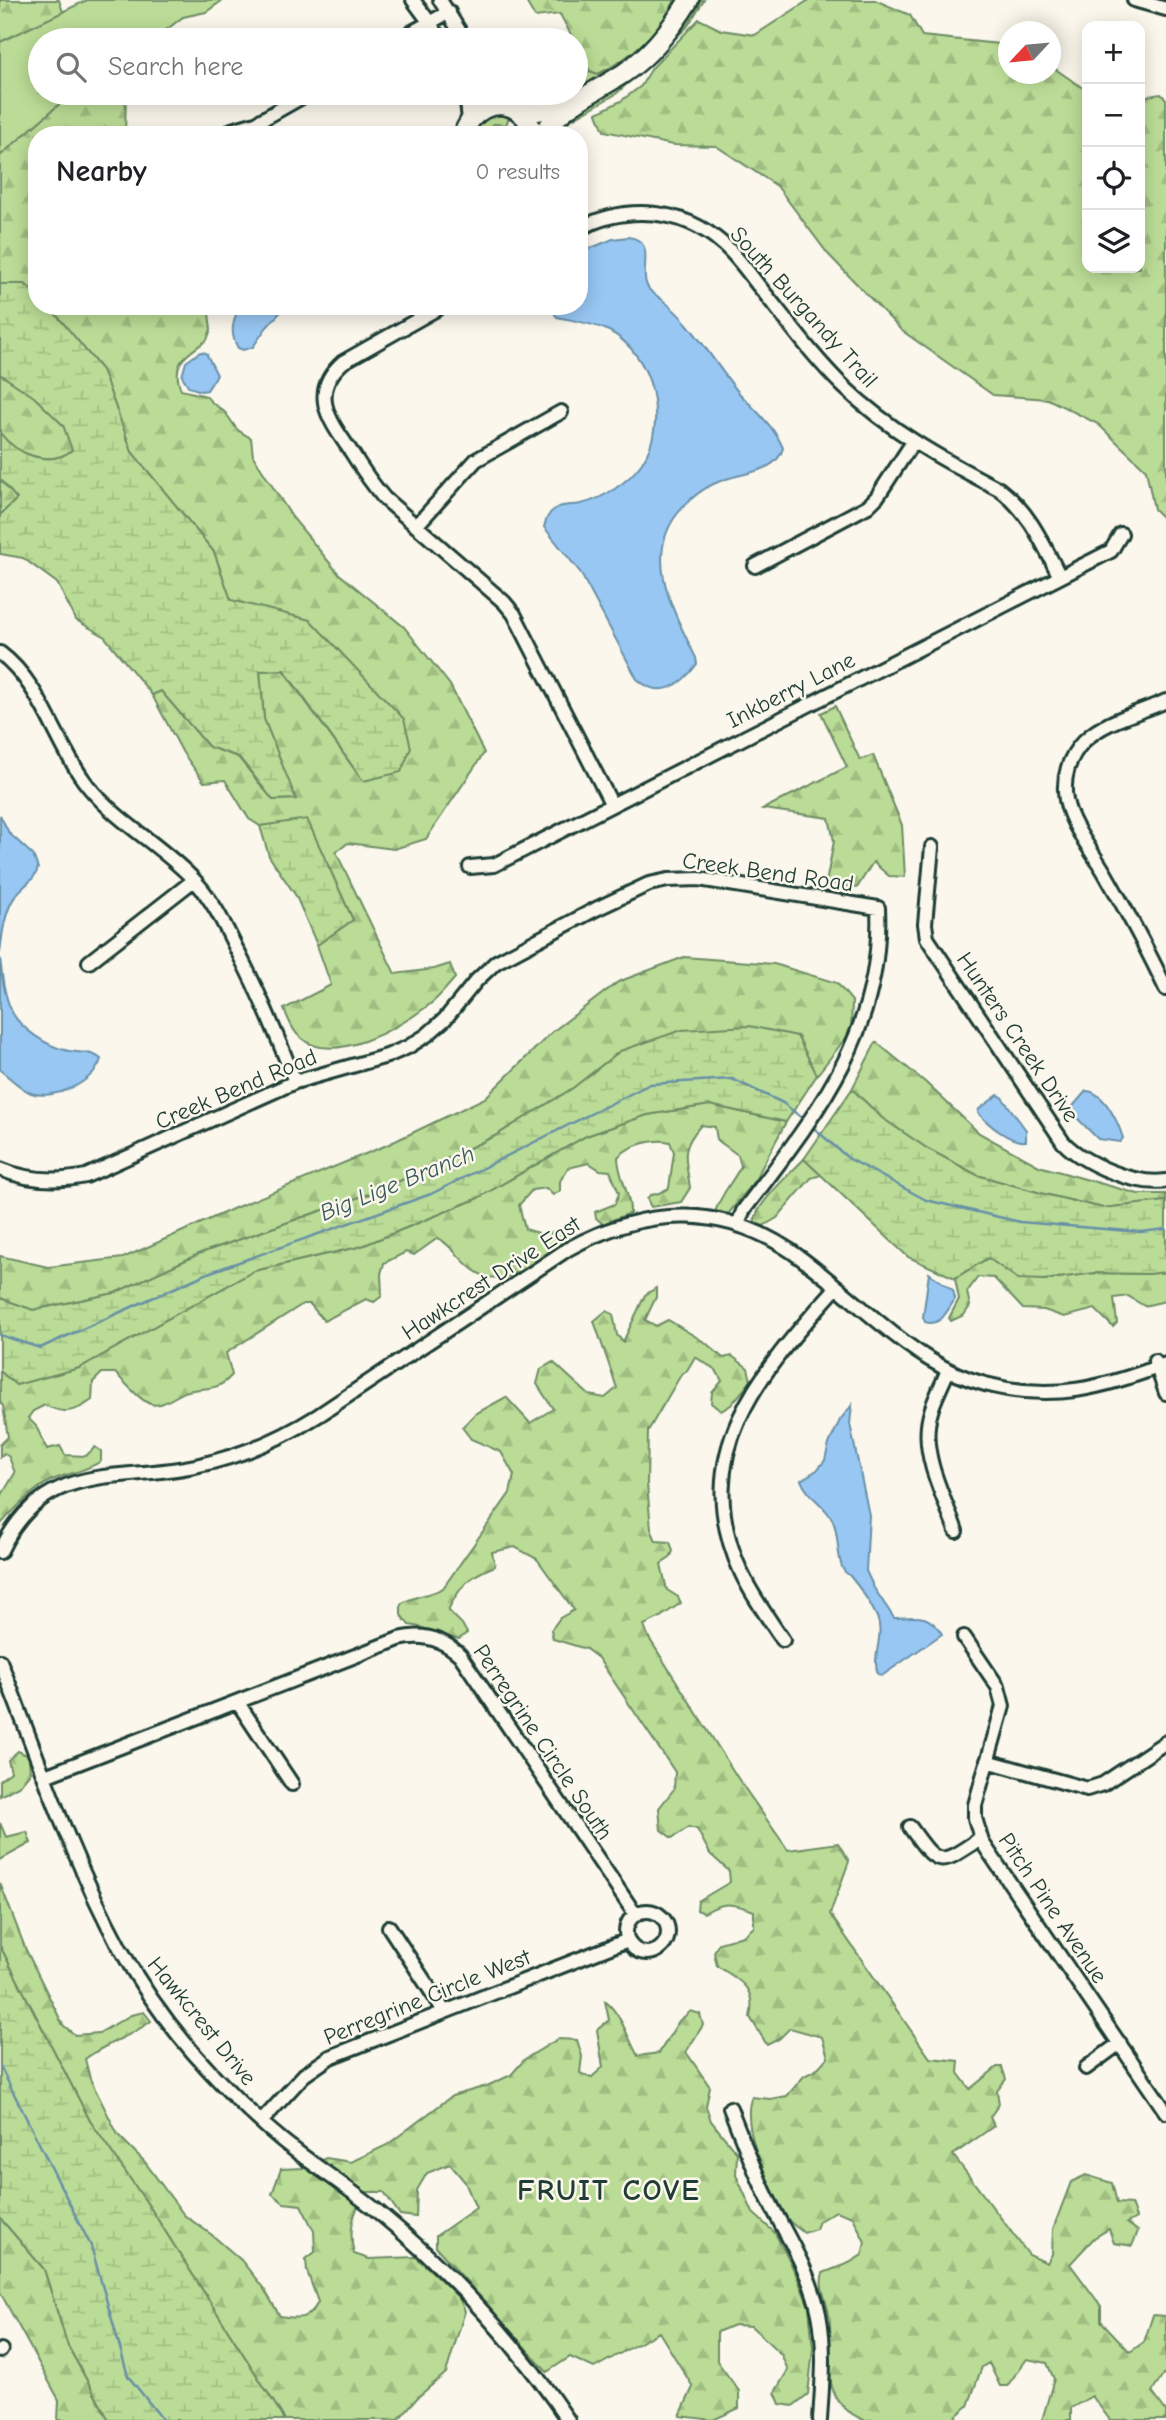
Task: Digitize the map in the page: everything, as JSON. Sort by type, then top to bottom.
[{"type":"street","points":[[413,0],[433,28]]},
{"type":"street","points":[[440,0],[458,28]]},
{"type":"street","points":[[588,94],[624,73],[650,51],[664,37],[689,0]]},
{"type":"street","points":[[1140,1],[1166,9]]},
{"type":"street","points":[[421,28],[449,12]]},
{"type":"street","points":[[246,126],[288,105]]},
{"type":"street","points":[[466,126],[467,105]]},
{"type":"street","points":[[467,126],[481,110],[498,105]]},
{"type":"street","points":[[508,105],[531,126]]},
{"type":"street","points":[[513,105],[538,111],[569,105]]},
{"type":"street","points":[[549,126],[569,105]]},
{"type":"street","name":"South Burgandy Trail","points":[[588,225],[604,218],[638,213],[674,217],[707,232],[734,255],[819,360],[869,409],[913,442],[999,489],[1012,499],[1031,522],[1060,577]]},
{"type":"street","points":[[426,315],[343,362],[330,377],[324,396],[329,418],[374,487],[504,602],[514,614],[612,805]]},
{"type":"street","points":[[416,526],[476,460],[561,412]]},
{"type":"street","points":[[755,566],[868,506],[877,497],[913,442]]},
{"type":"street","name":"Inkberry Lane","points":[[470,867],[494,865],[1111,551],[1121,534]]},
{"type":"street","points":[[0,653],[27,682],[68,757],[87,785],[122,821],[194,880],[213,905],[261,995],[295,1082]]},
{"type":"street","points":[[1166,701],[1090,735],[1078,747],[1070,762],[1065,788],[1071,816],[1126,909],[1166,989]]},
{"type":"street","name":"Hunters Creek Drive","points":[[932,847],[925,925],[930,945],[1063,1142],[1086,1160],[1142,1181],[1166,1181]]},
{"type":"street","name":"Creek Bend Road","points":[[0,1169],[33,1179],[54,1180],[86,1176],[295,1082],[387,1056],[408,1047],[427,1035],[444,1019],[496,962],[649,884],[699,879],[878,908],[878,950],[874,975],[869,1000],[852,1048],[822,1103],[743,1211],[738,1225]]},
{"type":"street","points":[[89,962],[194,880]]},
{"type":"street","name":"Hawkcrest Drive East","points":[[1,1546],[35,1505],[69,1485],[107,1475],[164,1472],[196,1466],[253,1449],[276,1439],[319,1415],[568,1249],[604,1231],[643,1220],[678,1216],[713,1219],[738,1225],[778,1243],[802,1259],[903,1342],[948,1370],[982,1384],[1054,1393],[1098,1387],[1159,1364]]},
{"type":"street","points":[[783,1640],[751,1592],[733,1554],[724,1514],[724,1469],[734,1427],[752,1391],[835,1288]]},
{"type":"street","points":[[1159,1364],[1166,1393]]},
{"type":"street","points":[[948,1370],[930,1413],[927,1441],[931,1462],[956,1531]]},
{"type":"street","name":"Perregrine Circle South","points":[[45,1776],[407,1637],[432,1638],[447,1644],[460,1655],[635,1914]]},
{"type":"street","name":"Pitch Pine Avenue","points":[[964,1637],[998,1687],[1001,1696],[1001,1716],[975,1805],[975,1818],[981,1838],[1166,2112]]},
{"type":"street","name":"Hawkcrest Drive","points":[[0,1661],[100,1909],[141,1983],[204,2065],[261,2122],[376,2210],[446,2273],[517,2350],[568,2420]]},
{"type":"street","points":[[238,1703],[292,1784]]},
{"type":"street","points":[[987,1761],[1087,1789],[1103,1784],[1166,1742]]},
{"type":"street","points":[[910,1827],[928,1853],[938,1859],[949,1858],[981,1838]]},
{"type":"street","points":[[647,1910],[659,1914],[667,1924],[667,1939],[655,1951],[648,1953],[636,1950],[628,1940],[627,1926],[635,1914],[647,1910]]},
{"type":"street","points":[[389,1927],[444,2011]]},
{"type":"street","name":"Perregrine Circle West","points":[[261,2122],[304,2075],[354,2046],[628,1940]]},
{"type":"street","points":[[1086,2068],[1120,2043]]},
{"type":"street","points":[[730,2108],[756,2174],[805,2270],[814,2296],[822,2332],[820,2420]]},
{"type":"green space","points":[[0,0],[59,0],[63,12],[0,42]]},
{"type":"green space","points":[[87,0],[223,0],[206,12],[183,17],[169,28],[29,28]]},
{"type":"green space","points":[[525,0],[675,0],[661,23],[643,43],[598,74],[588,67],[588,28],[567,28],[560,14],[535,17]]},
{"type":"green space","points":[[675,0],[682,0],[675,12],[634,58],[588,86],[588,72],[598,74],[632,52],[652,34]]},
{"type":"green space","points":[[695,0],[704,0],[687,27],[616,94],[562,126],[557,126],[580,105],[588,105],[588,98]]},
{"type":"green space","points":[[809,0],[875,0],[910,15],[922,36],[998,44],[998,84],[1061,84],[1061,73],[1082,88],[1082,273],[1145,273],[1145,96],[1161,94],[1166,99],[1166,521],[1154,509],[1146,470],[1098,424],[1048,399],[993,395],[901,330],[828,254],[777,186],[716,146],[673,145],[604,131],[597,113],[621,101],[641,86],[652,68],[699,19],[721,30],[755,35]]},
{"type":"green space","points":[[28,28],[28,105],[58,105],[34,126],[28,126],[28,132],[0,156],[0,42]]},
{"type":"green space","points":[[58,105],[126,105],[125,126],[34,126]]},
{"type":"green space","points":[[511,112],[506,125],[474,126],[483,114]]},
{"type":"green space","points":[[28,132],[28,287],[25,284],[0,284],[0,156]]},
{"type":"green space","points":[[0,284],[25,284],[28,287],[28,315],[57,315],[102,370],[132,452],[214,552],[231,600],[310,620],[404,719],[411,748],[401,772],[363,781],[284,670],[260,671],[264,719],[296,799],[273,800],[239,757],[209,747],[161,691],[152,695],[104,636],[76,620],[57,583],[23,558],[0,554],[0,515],[17,499],[0,479],[0,433],[15,447],[34,457],[54,458],[72,450],[63,425],[34,397],[0,374]]},
{"type":"green space","points":[[56,315],[209,315],[211,329],[207,340],[187,355],[179,365],[178,380],[181,390],[206,396],[225,412],[239,431],[251,438],[253,456],[292,517],[338,573],[404,627],[450,685],[484,753],[426,839],[394,849],[348,843],[336,852],[395,974],[450,964],[455,978],[433,1002],[384,1033],[347,1046],[330,1048],[314,1045],[300,1037],[290,1024],[284,1009],[331,985],[317,945],[353,920],[307,820],[260,826],[249,819],[225,780],[204,782],[183,753],[152,695],[161,691],[209,747],[238,757],[273,800],[295,799],[264,719],[260,671],[283,670],[363,781],[264,610],[231,600],[214,552],[132,452],[102,370]]},
{"type":"green space","points":[[0,374],[34,396],[63,425],[73,450],[54,458],[44,458],[24,453],[7,441],[0,433]]},
{"type":"green space","points":[[0,479],[17,499],[0,515]]},
{"type":"green space","points":[[835,706],[860,760],[873,755],[902,825],[905,877],[889,876],[873,862],[857,888],[826,883],[834,841],[829,818],[763,809],[847,767],[821,713]]},
{"type":"green space","points":[[307,819],[353,920],[317,945],[296,896],[269,856],[260,826]]},
{"type":"green space","points":[[684,957],[774,964],[837,983],[852,1001],[851,1031],[817,1075],[797,1036],[620,1051],[573,1088],[495,1136],[383,1189],[201,1253],[115,1293],[33,1310],[0,1298],[0,1256],[48,1267],[123,1258],[387,1145],[485,1098],[552,1032],[618,982]]},
{"type":"green space","points":[[749,1026],[797,1036],[817,1075],[786,1122],[710,1105],[647,1115],[586,1136],[476,1199],[362,1246],[254,1271],[79,1368],[16,1385],[0,1371],[0,1298],[33,1310],[115,1293],[201,1253],[383,1189],[495,1136],[573,1088],[620,1051],[682,1030]]},
{"type":"green space","points":[[876,1042],[925,1082],[979,1133],[1039,1166],[1138,1194],[1166,1194],[1166,1201],[1103,1208],[977,1175],[928,1149],[882,1118],[852,1089]]},
{"type":"green space","points":[[852,1089],[882,1118],[928,1149],[977,1175],[1103,1208],[1166,1201],[1166,1272],[1094,1273],[1044,1280],[1018,1279],[988,1258],[955,1278],[908,1257],[804,1159]]},
{"type":"green space","points":[[710,1105],[786,1122],[754,1182],[729,1213],[721,1215],[715,1212],[741,1166],[738,1155],[717,1140],[715,1127],[701,1125],[689,1141],[686,1161],[690,1188],[681,1202],[651,1207],[647,1199],[650,1195],[669,1188],[674,1152],[670,1142],[649,1142],[635,1146],[618,1157],[630,1213],[603,1224],[596,1218],[595,1212],[615,1204],[619,1193],[610,1171],[600,1170],[589,1163],[568,1168],[560,1181],[560,1191],[553,1195],[546,1188],[532,1190],[519,1205],[525,1229],[545,1235],[566,1226],[570,1234],[550,1252],[513,1274],[496,1278],[478,1273],[438,1238],[414,1255],[406,1252],[384,1263],[381,1274],[382,1296],[374,1302],[366,1299],[324,1321],[310,1304],[303,1304],[226,1353],[232,1375],[216,1387],[188,1391],[153,1405],[139,1397],[115,1373],[102,1373],[93,1382],[92,1400],[80,1407],[64,1411],[45,1405],[33,1411],[28,1418],[36,1426],[47,1449],[60,1446],[65,1455],[86,1456],[95,1447],[101,1451],[101,1461],[43,1485],[0,1525],[0,1498],[15,1473],[9,1457],[4,1453],[0,1457],[0,1445],[8,1437],[0,1402],[0,1371],[16,1385],[79,1368],[254,1271],[362,1246],[476,1199],[586,1136],[647,1115]]},
{"type":"green space","points":[[804,1159],[821,1175],[811,1178],[777,1218],[763,1226],[754,1224],[760,1208]]},
{"type":"green space","points":[[988,1258],[1044,1280],[1094,1273],[1166,1272],[1166,1301],[1144,1306],[1128,1296],[1114,1298],[1117,1323],[1113,1327],[1095,1309],[1064,1317],[1044,1310],[1023,1309],[994,1278],[978,1277],[967,1292],[970,1306],[964,1315],[951,1321],[949,1318],[959,1299],[955,1278]]},
{"type":"green space","points":[[656,1288],[656,1297],[645,1320],[656,1326],[668,1320],[706,1343],[723,1358],[732,1356],[748,1368],[751,1381],[731,1405],[721,1411],[711,1403],[712,1393],[722,1381],[716,1370],[695,1357],[686,1372],[682,1373],[648,1431],[647,1484],[651,1529],[656,1541],[670,1542],[673,1551],[670,1558],[661,1564],[667,1590],[678,1597],[681,1603],[644,1625],[649,1638],[741,1783],[788,1850],[838,1843],[849,1861],[830,1914],[930,2058],[959,2061],[958,2073],[970,2089],[997,2067],[1002,2067],[1006,2079],[997,2091],[999,2104],[990,2117],[994,2126],[953,2155],[1029,2255],[1047,2263],[1052,2254],[1053,2229],[1071,2182],[1086,2175],[1112,2183],[1117,2203],[1131,2204],[1136,2218],[1127,2223],[1138,2231],[1132,2246],[1114,2243],[1109,2229],[1094,2238],[1070,2264],[1101,2306],[1101,2321],[1130,2352],[1144,2342],[1153,2315],[1166,2316],[1166,2371],[1152,2392],[1166,2411],[1166,2420],[1110,2420],[1092,2396],[1071,2408],[1071,2420],[1042,2420],[1054,2379],[1047,2363],[1027,2359],[1007,2386],[1000,2386],[989,2363],[982,2367],[968,2406],[956,2416],[958,2420],[864,2420],[848,2411],[832,2388],[830,2330],[822,2278],[823,2273],[862,2255],[865,2242],[853,2217],[836,2211],[819,2221],[816,2229],[804,2233],[795,2226],[780,2207],[759,2159],[750,2124],[749,2109],[752,2097],[770,2099],[787,2096],[804,2076],[816,2070],[828,2057],[822,2037],[790,2028],[779,2039],[767,2045],[750,2017],[751,1998],[748,1991],[739,1980],[717,1966],[714,1952],[719,1943],[743,1936],[754,1927],[754,1911],[728,1904],[704,1913],[697,1910],[698,1901],[730,1882],[729,1871],[710,1854],[697,1829],[689,1827],[672,1838],[661,1830],[659,1808],[674,1789],[675,1772],[598,1658],[586,1649],[553,1639],[551,1630],[560,1618],[574,1610],[537,1559],[515,1547],[492,1552],[495,1566],[467,1582],[448,1610],[467,1633],[459,1639],[409,1625],[401,1615],[401,1604],[443,1588],[510,1493],[514,1475],[501,1452],[471,1439],[462,1427],[475,1414],[506,1397],[530,1423],[553,1409],[537,1384],[541,1369],[553,1362],[589,1395],[605,1398],[617,1388],[594,1321],[606,1311],[613,1314],[617,1335],[623,1342],[645,1295]]},
{"type":"green space","points":[[18,1751],[29,1756],[30,1773],[20,1785],[0,1796],[0,1780],[11,1772],[8,1760]]},
{"type":"green space","points":[[0,1823],[6,1837],[27,1832],[31,1843],[0,1860]]},
{"type":"green space","points":[[0,1883],[26,1950],[63,2025],[75,2035],[99,2033],[131,2015],[144,2012],[151,2021],[85,2059],[90,2079],[118,2135],[144,2161],[184,2215],[241,2260],[264,2289],[280,2316],[303,2317],[315,2308],[318,2302],[307,2271],[306,2259],[315,2252],[314,2231],[301,2205],[284,2203],[272,2194],[281,2169],[304,2168],[326,2158],[351,2162],[387,2145],[452,2096],[487,2086],[511,2075],[525,2059],[558,2039],[577,2040],[582,2056],[580,2073],[591,2078],[603,2067],[597,2030],[609,2020],[605,2001],[620,2020],[638,2056],[659,2053],[679,2021],[691,2011],[700,2014],[703,2025],[686,2052],[710,2087],[706,2106],[711,2121],[737,2153],[736,2175],[753,2213],[775,2233],[809,2307],[813,2349],[808,2394],[793,2406],[780,2404],[775,2392],[788,2370],[781,2354],[751,2326],[734,2325],[717,2332],[717,2361],[739,2391],[739,2408],[713,2420],[680,2416],[693,2387],[659,2332],[594,2368],[570,2357],[547,2372],[436,2247],[436,2236],[476,2208],[465,2182],[450,2164],[427,2173],[417,2190],[416,2217],[400,2215],[384,2192],[365,2192],[357,2207],[351,2237],[354,2254],[369,2259],[416,2257],[458,2296],[465,2311],[446,2373],[418,2397],[398,2420],[285,2420],[151,2209],[90,2121],[0,1946]]},
{"type":"green space","points":[[0,1946],[90,2121],[151,2209],[285,2420],[109,2420],[68,2346],[44,2269],[0,2218]]},
{"type":"green space","points":[[0,2218],[44,2269],[68,2346],[109,2420],[58,2420],[59,2400],[0,2292]]},
{"type":"water","points":[[628,237],[643,245],[647,286],[690,327],[729,381],[770,426],[783,448],[780,456],[768,467],[719,482],[699,493],[678,513],[668,530],[662,567],[666,586],[697,664],[677,684],[662,689],[654,689],[637,679],[580,572],[544,527],[549,515],[558,507],[589,502],[623,483],[637,470],[650,446],[655,409],[646,372],[637,356],[609,331],[556,315],[588,315],[588,249],[613,239]]},
{"type":"water","points":[[236,315],[278,315],[253,347],[243,350],[235,343]]},
{"type":"water","points":[[200,352],[206,353],[217,375],[207,390],[201,391],[189,387],[182,376],[186,362]]},
{"type":"water","points":[[0,815],[9,833],[33,855],[38,868],[35,876],[13,900],[5,922],[0,953]]},
{"type":"water","points":[[0,958],[7,999],[12,1012],[22,1025],[50,1045],[93,1054],[101,1059],[91,1075],[82,1082],[62,1092],[40,1095],[19,1086],[0,1070]]},
{"type":"water","points":[[1086,1091],[1099,1096],[1109,1108],[1123,1138],[1120,1142],[1098,1139],[1074,1115],[1073,1106]]},
{"type":"water","points":[[998,1095],[1026,1130],[1026,1141],[1007,1136],[978,1113],[979,1109]]},
{"type":"water","points":[[929,1273],[953,1290],[955,1299],[943,1317],[931,1323],[925,1322],[923,1317]]},
{"type":"water","points":[[852,1405],[850,1424],[869,1515],[866,1571],[894,1618],[927,1619],[942,1634],[883,1675],[878,1674],[876,1667],[880,1632],[877,1617],[862,1591],[843,1569],[833,1521],[801,1480],[817,1470],[825,1460],[840,1420]]},
{"type":"waterway","name":"Big Lige Branch","points":[[0,1335],[40,1348],[208,1273],[431,1194],[650,1084],[732,1079],[783,1103],[802,1118]]},
{"type":"waterway","name":"Big Lige Branch","points":[[815,1129],[848,1158],[926,1200],[1020,1222],[1141,1232],[1166,1229]]},
{"type":"waterway","points":[[0,2066],[91,2246],[128,2376],[163,2420]]},
{"type":"district","name":"FRUIT COVE","points":[[609,2190]]}]
